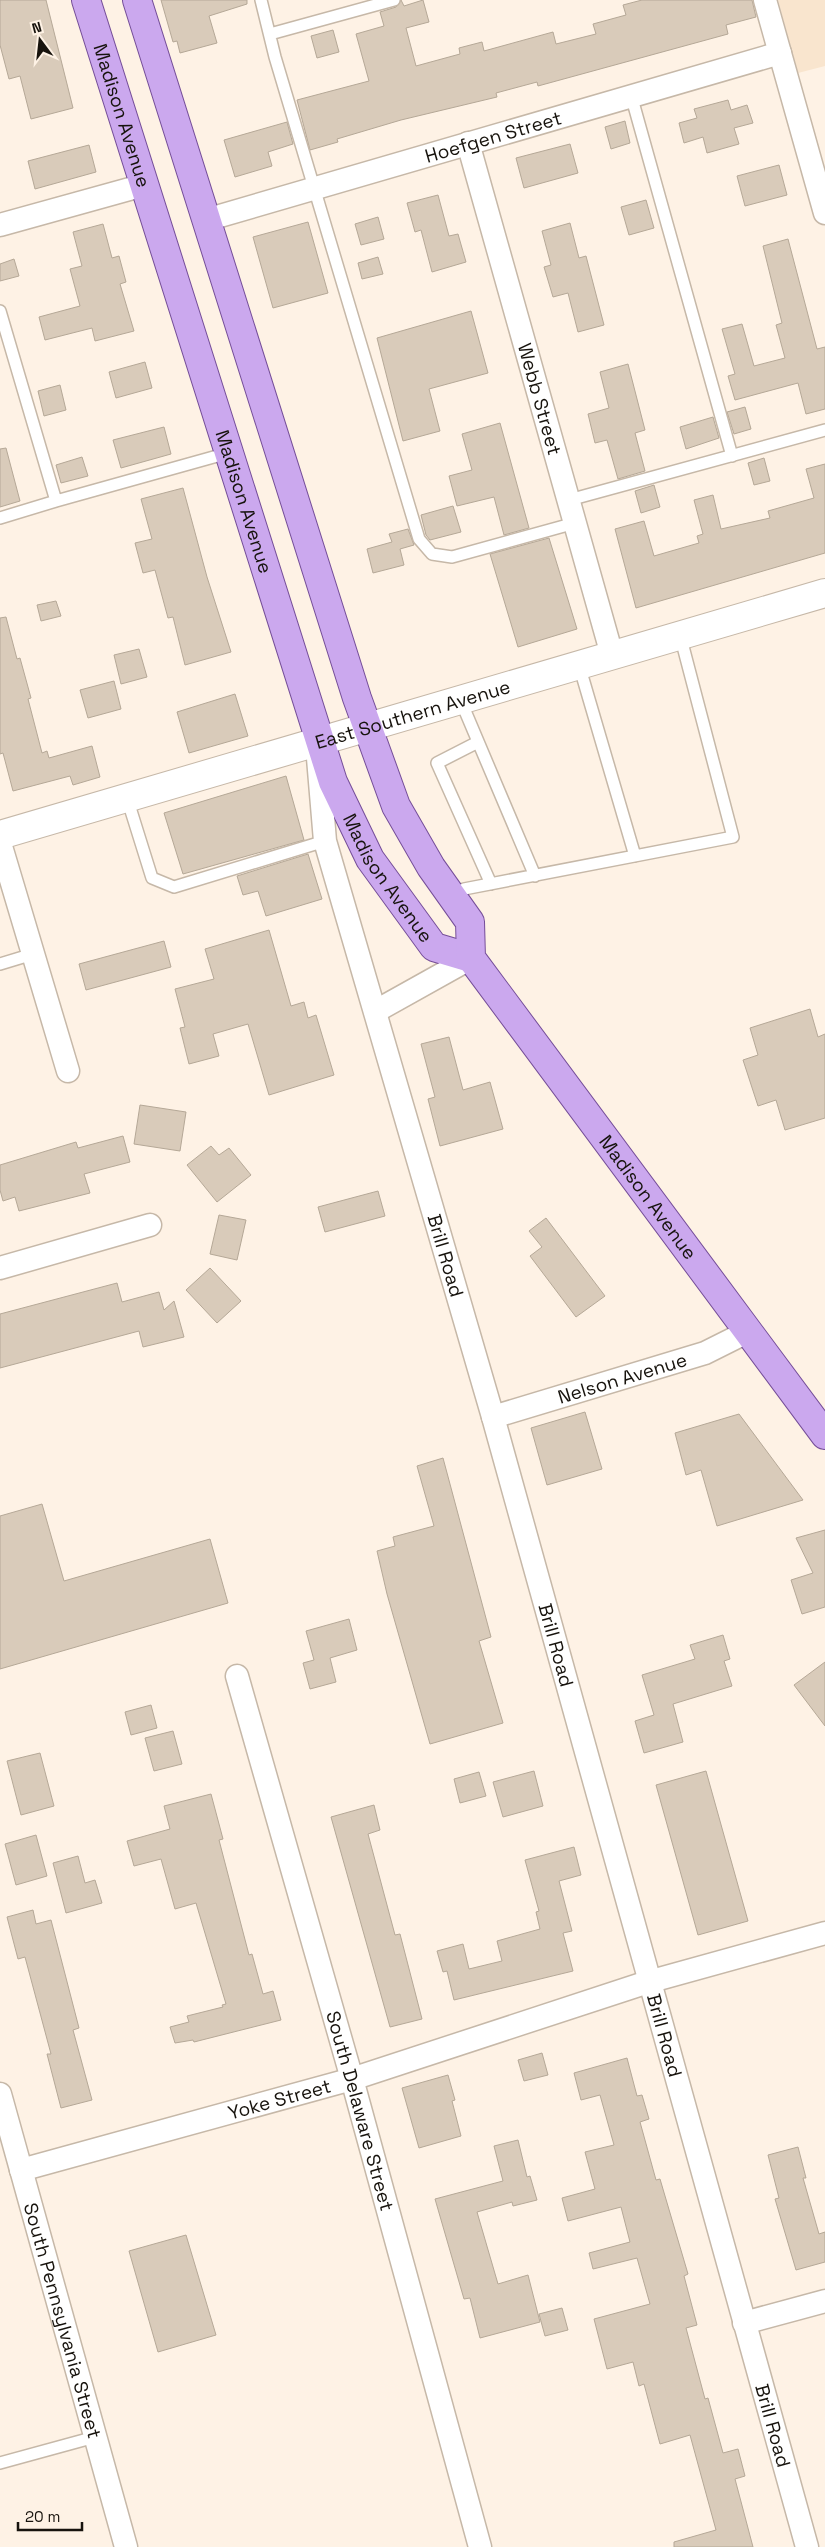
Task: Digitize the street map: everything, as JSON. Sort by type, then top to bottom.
[{"type":"main road","name":"Madison Avenue","points":[[86,0],[318,742],[351,824],[370,860],[434,947],[471,958],[825,1435]]},
{"type":"main road","points":[[137,0],[366,726],[396,806],[431,867],[470,922],[471,958]]},
{"type":"street","points":[[765,0],[825,213]]},
{"type":"street","name":"Hoefgen Street","points":[[206,220],[780,52]]},
{"type":"street","name":"Webb Street","points":[[468,143],[612,655]]},
{"type":"street","points":[[0,225],[144,185]]},
{"type":"street","name":"East Southern Avenue","points":[[0,835],[318,742],[366,726],[825,593]]},
{"type":"street","name":"Brill Road","points":[[318,742],[326,841],[493,1418],[648,1982],[807,2547]]},
{"type":"street","points":[[0,843],[68,1072]]},
{"type":"street","points":[[376,1011],[471,958]]},
{"type":"street","points":[[0,1268],[150,1225]]},
{"type":"street","name":"Nelson Avenue","points":[[493,1418],[705,1353],[749,1331]]},
{"type":"street","name":"South Delaware Street","points":[[237,1676],[352,2080],[480,2547]]},
{"type":"street","name":"Yoke Street","points":[[13,2162],[352,2080],[648,1982],[825,1933]]},
{"type":"street","name":"South Pennsylvania Street","points":[[0,2094],[13,2162],[126,2547]]},
{"type":"street","points":[[744,2324],[825,2301]]},
{"type":"lane","points":[[262,0],[314,188],[419,539],[432,554],[452,557],[575,524]]},
{"type":"lane","points":[[270,34],[394,0]]},
{"type":"lane","points":[[631,95],[732,456]]},
{"type":"lane","points":[[0,311],[56,501]]},
{"type":"lane","points":[[569,500],[825,430]]},
{"type":"lane","points":[[0,518],[228,453]]},
{"type":"lane","points":[[451,895],[464,889],[733,837],[680,635]]},
{"type":"lane","points":[[579,664],[635,856]]},
{"type":"lane","points":[[460,699],[534,876]]},
{"type":"lane","points":[[478,742],[437,763],[491,884]]},
{"type":"lane","points":[[127,798],[152,878],[174,887],[326,841]]},
{"type":"lane","points":[[0,964],[33,954]]},
{"type":"lane","points":[[0,2463],[95,2437]]},
{"type":"shaded area","points":[[778,0],[825,0],[825,66],[798,73]]},
{"type":"building","points":[[0,0],[46,0],[73,108],[31,119],[20,76],[9,79],[0,45]]},
{"type":"building","points":[[161,0],[247,0],[247,4],[209,16],[217,43],[180,53],[177,41],[173,42]]},
{"type":"building","points":[[401,0],[404,6],[423,0],[429,22],[406,28],[416,66],[460,54],[459,48],[482,42],[484,51],[553,32],[556,44],[596,34],[593,24],[626,15],[623,5],[642,0],[752,0],[756,17],[726,25],[728,34],[538,86],[537,82],[496,93],[497,97],[401,120],[337,139],[338,142],[310,150],[297,100],[369,81],[356,34],[384,26],[380,12],[396,7]]},
{"type":"building","points":[[333,30],[339,52],[317,58],[311,36]]},
{"type":"building","points":[[728,100],[731,110],[747,105],[753,123],[734,128],[739,144],[707,153],[703,137],[684,143],[679,123],[697,118],[694,109]]},
{"type":"building","points":[[625,121],[630,143],[611,149],[605,127]]},
{"type":"building","points":[[287,122],[293,144],[268,152],[272,166],[235,177],[224,140]]},
{"type":"building","points":[[570,144],[578,173],[524,188],[516,158]]},
{"type":"building","points":[[89,145],[96,172],[35,189],[28,161]]},
{"type":"building","points":[[779,165],[787,195],[745,206],[737,176]]},
{"type":"building","points":[[438,195],[449,236],[458,234],[466,262],[432,272],[421,230],[415,232],[407,203]]},
{"type":"building","points":[[646,200],[654,228],[629,235],[621,207]]},
{"type":"building","points":[[378,217],[384,239],[361,245],[355,224]]},
{"type":"building","points":[[308,222],[328,293],[273,308],[253,237]]},
{"type":"building","points":[[570,223],[579,258],[586,256],[604,325],[578,332],[568,293],[553,297],[544,267],[551,265],[542,231]]},
{"type":"building","points":[[103,224],[112,258],[119,256],[126,282],[120,284],[134,331],[95,341],[92,328],[45,340],[39,317],[80,306],[70,269],[82,266],[73,232]]},
{"type":"building","points":[[788,239],[817,349],[825,347],[825,409],[806,414],[798,383],[735,400],[728,376],[735,374],[722,329],[742,324],[754,366],[785,358],[776,325],[782,323],[763,246]]},
{"type":"building","points":[[378,257],[383,274],[362,279],[358,263]]},
{"type":"building","points":[[14,259],[19,276],[0,281],[0,264]]},
{"type":"building","points":[[471,311],[488,373],[429,389],[440,431],[403,441],[377,338]]},
{"type":"building","points":[[145,362],[152,388],[116,398],[109,372]]},
{"type":"building","points":[[628,364],[645,430],[635,433],[645,471],[618,479],[607,440],[595,443],[588,414],[609,408],[600,372]]},
{"type":"building","points":[[60,385],[66,410],[44,416],[38,391]]},
{"type":"building","points":[[745,407],[751,429],[734,434],[727,412]]},
{"type":"building","points":[[713,417],[719,438],[686,449],[680,427]]},
{"type":"building","points":[[500,423],[529,528],[504,535],[494,497],[457,506],[449,476],[472,470],[462,434]]},
{"type":"building","points":[[164,427],[171,454],[121,468],[113,440]]},
{"type":"building","points":[[6,448],[20,501],[0,507],[0,449]]},
{"type":"building","points":[[82,457],[88,476],[61,483],[56,465]]},
{"type":"building","points":[[764,458],[770,481],[754,485],[748,463]]},
{"type":"building","points":[[825,464],[825,553],[636,608],[615,529],[644,521],[654,556],[699,543],[697,536],[703,534],[694,500],[713,495],[721,529],[770,518],[768,511],[814,498],[806,469]]},
{"type":"building","points":[[654,485],[660,507],[641,513],[635,491]]},
{"type":"building","points":[[183,488],[207,577],[231,652],[185,665],[173,617],[168,618],[155,570],[143,573],[135,543],[152,539],[141,499]]},
{"type":"building","points":[[453,506],[461,532],[430,540],[426,535],[421,515]]},
{"type":"building","points":[[408,529],[414,545],[400,549],[404,565],[373,573],[367,549],[392,542],[389,534]]},
{"type":"building","points":[[549,538],[577,629],[518,647],[490,554]]},
{"type":"building","points":[[56,601],[61,616],[41,621],[37,605]]},
{"type":"building","points":[[6,617],[17,659],[20,658],[31,698],[28,699],[42,753],[47,751],[49,758],[92,746],[100,777],[73,785],[70,776],[13,791],[3,753],[0,754],[0,618]]},
{"type":"building","points":[[139,649],[147,677],[121,684],[114,655]]},
{"type":"building","points":[[114,681],[121,709],[88,718],[80,690]]},
{"type":"building","points":[[235,694],[248,736],[189,753],[177,712]]},
{"type":"building","points":[[286,776],[304,840],[183,874],[164,813]]},
{"type":"building","points":[[308,854],[322,899],[266,916],[258,891],[243,895],[237,876]]},
{"type":"building","points":[[269,930],[291,1006],[304,1002],[308,1018],[316,1015],[334,1075],[269,1095],[248,1024],[213,1034],[219,1056],[189,1064],[180,1028],[185,1027],[175,989],[214,979],[205,949]]},
{"type":"building","points":[[164,941],[171,967],[86,990],[79,964]]},
{"type":"building","points":[[810,1009],[818,1037],[825,1034],[825,1118],[785,1130],[776,1100],[758,1106],[743,1060],[758,1055],[750,1028]]},
{"type":"building","points":[[449,1037],[463,1090],[490,1082],[503,1129],[440,1146],[428,1099],[435,1097],[421,1044]]},
{"type":"building","points":[[140,1105],[186,1112],[180,1151],[134,1144]]},
{"type":"building","points":[[123,1136],[130,1162],[84,1174],[90,1193],[19,1211],[15,1197],[3,1201],[0,1190],[0,1165],[76,1142],[78,1148]]},
{"type":"building","points":[[211,1146],[219,1155],[229,1148],[251,1175],[217,1202],[187,1165]]},
{"type":"building","points":[[378,1191],[385,1216],[325,1232],[318,1207]]},
{"type":"building","points":[[219,1215],[246,1220],[237,1260],[210,1254]]},
{"type":"building","points":[[546,1218],[605,1296],[576,1317],[530,1256],[542,1247],[529,1231]]},
{"type":"building","points":[[210,1268],[241,1301],[217,1323],[186,1290]]},
{"type":"building","points":[[117,1283],[122,1302],[159,1292],[164,1310],[174,1301],[184,1337],[143,1347],[139,1331],[0,1368],[0,1314]]},
{"type":"building","points":[[585,1412],[602,1469],[547,1485],[531,1428]]},
{"type":"building","points":[[739,1414],[803,1500],[717,1526],[701,1470],[686,1475],[675,1433]]},
{"type":"building","points":[[443,1458],[491,1637],[479,1641],[503,1723],[430,1744],[387,1594],[377,1551],[395,1546],[393,1537],[434,1526],[417,1466]]},
{"type":"building","points":[[42,1504],[64,1581],[210,1539],[228,1603],[0,1669],[0,1516]]},
{"type":"building","points":[[825,1530],[825,1607],[802,1614],[791,1580],[813,1573],[796,1538]]},
{"type":"building","points":[[349,1619],[357,1650],[330,1658],[336,1682],[310,1689],[303,1663],[314,1660],[306,1631]]},
{"type":"building","points":[[723,1635],[730,1659],[724,1661],[732,1686],[673,1704],[683,1742],[644,1753],[635,1721],[654,1715],[642,1675],[695,1659],[690,1645]]},
{"type":"building","points":[[825,1662],[825,1726],[794,1685]]},
{"type":"building","points":[[151,1705],[157,1728],[131,1735],[125,1712]]},
{"type":"building","points":[[173,1731],[182,1764],[154,1771],[145,1738]]},
{"type":"building","points":[[40,1753],[54,1806],[21,1815],[7,1761]]},
{"type":"building","points":[[534,1771],[543,1806],[503,1817],[493,1782]]},
{"type":"building","points":[[706,1771],[748,1921],[698,1935],[656,1785]]},
{"type":"building","points":[[479,1772],[486,1796],[460,1803],[454,1779]]},
{"type":"building","points":[[211,1794],[223,1839],[219,1840],[249,1955],[252,1954],[263,1994],[273,1991],[281,2020],[194,2042],[193,2040],[175,2043],[170,2027],[189,2022],[187,2016],[223,2007],[222,2005],[226,2004],[196,1903],[175,1909],[161,1859],[134,1866],[127,1841],[170,1829],[164,1806]]},
{"type":"building","points":[[374,1805],[380,1830],[368,1834],[395,1935],[400,1934],[422,2019],[390,2027],[331,1817]]},
{"type":"building","points":[[36,1835],[47,1876],[16,1885],[5,1844]]},
{"type":"building","points":[[574,1847],[581,1875],[559,1881],[572,1931],[563,1933],[573,1971],[454,2000],[447,1971],[443,1972],[437,1951],[463,1944],[469,1969],[502,1961],[497,1941],[540,1929],[536,1912],[539,1911],[525,1860]]},
{"type":"building","points":[[78,1856],[85,1883],[95,1880],[102,1903],[66,1913],[53,1863]]},
{"type":"building","points":[[33,1910],[36,1924],[51,1920],[79,2028],[73,2030],[92,2100],[61,2108],[47,2054],[51,2054],[25,1957],[18,1959],[7,1917]]},
{"type":"building","points":[[542,2053],[548,2075],[524,2081],[518,2060]]},
{"type":"building","points":[[627,2058],[637,2096],[642,2095],[649,2119],[640,2122],[656,2180],[660,2179],[688,2274],[684,2276],[697,2325],[686,2328],[705,2399],[708,2398],[723,2453],[738,2449],[745,2476],[735,2479],[753,2547],[674,2547],[674,2542],[716,2530],[690,2435],[660,2444],[644,2384],[639,2386],[633,2362],[607,2369],[594,2319],[650,2304],[637,2258],[593,2269],[589,2253],[630,2242],[621,2207],[568,2221],[562,2198],[595,2189],[585,2152],[614,2145],[600,2095],[581,2100],[574,2073]]},
{"type":"building","points":[[448,2075],[455,2100],[452,2101],[461,2136],[419,2148],[402,2088]]},
{"type":"building","points":[[518,2140],[527,2177],[530,2176],[537,2200],[513,2206],[512,2202],[477,2212],[498,2284],[528,2275],[540,2322],[480,2338],[470,2298],[464,2299],[435,2199],[503,2181],[494,2146]]},
{"type":"building","points":[[798,2147],[806,2178],[803,2178],[819,2234],[825,2232],[825,2262],[796,2270],[775,2199],[779,2198],[768,2155]]},
{"type":"building","points":[[186,2235],[216,2335],[158,2352],[129,2251]]},
{"type":"building","points":[[562,2308],[568,2330],[545,2336],[539,2314]]}]
